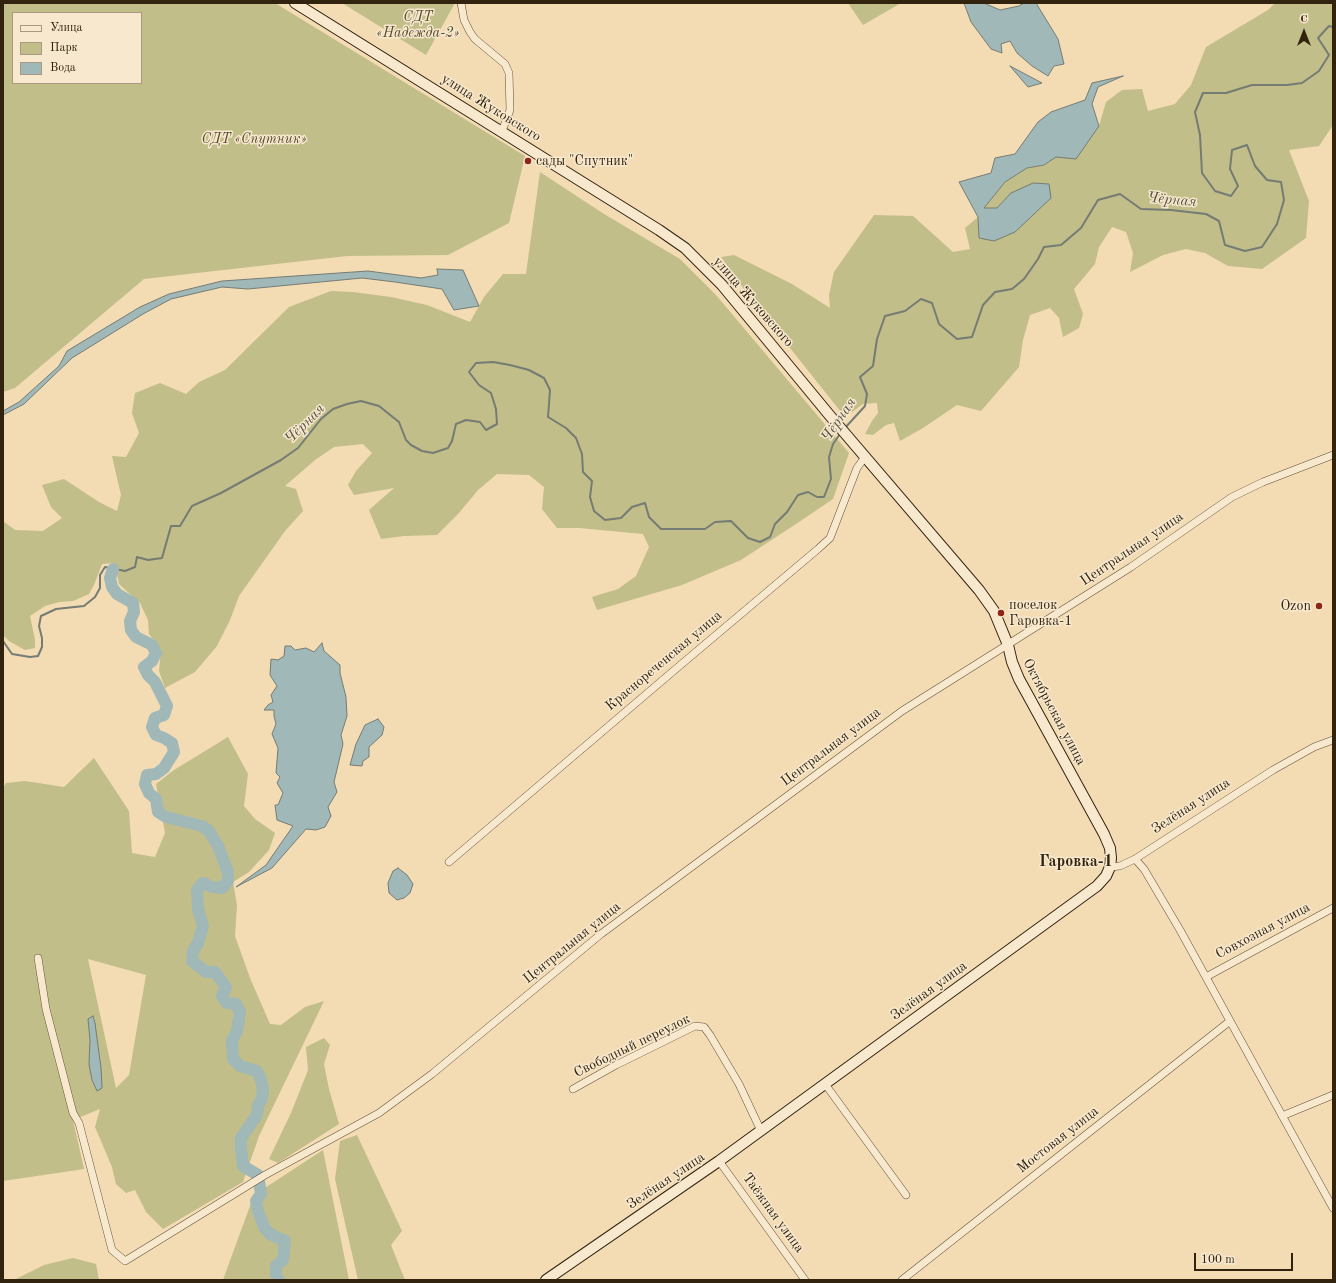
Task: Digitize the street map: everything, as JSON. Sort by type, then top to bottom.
[{"type":"main road","name":"улица Жуковского","points":[[295,3],[659,230],[685,248],[722,285],[856,446]]},
{"type":"main road","name":"Октябрьская улица","points":[[856,446],[983,595],[994,611],[1008,645],[1012,662],[1019,679],[1104,834],[1110,848],[1110,867]]},
{"type":"main road","name":"Зелёная улица","points":[[546,1280],[761,1131],[1097,886],[1106,876],[1110,867]]},
{"type":"street","points":[[461,3],[464,20],[470,32],[505,64],[509,73],[510,110],[502,132]]},
{"type":"street","name":"Центральная улица","points":[[38,958],[48,1016],[73,1113],[79,1123],[112,1250],[125,1261],[265,1175],[380,1113],[432,1074],[601,934],[902,711],[1131,567],[1232,497],[1263,482],[1333,456]]},
{"type":"street","name":"Краснореченская улица","points":[[449,862],[830,538],[857,468],[865,457]]},
{"type":"street","name":"Зелёная улица","points":[[1110,867],[1120,866],[1135,859],[1272,770],[1308,750],[1333,740]]},
{"type":"street","points":[[1135,859],[1144,870],[1180,930],[1333,1208]]},
{"type":"street","name":"Совхозная улица","points":[[1206,977],[1333,908]]},
{"type":"street","name":"Мостовая улица","points":[[902,1280],[1230,1021]]},
{"type":"street","name":"Свободный переулок","points":[[573,1089],[616,1065],[695,1026],[704,1027],[739,1084],[761,1131]]},
{"type":"street","points":[[825,1084],[906,1195]]},
{"type":"street","points":[[1282,1116],[1333,1095]]},
{"type":"street","name":"Таёжная улица","points":[[719,1161],[805,1280]]},
{"type":"green space","name":"СДТ «Спутник»","points":[[3,3],[275,3],[525,156],[509,223],[448,255],[347,256],[144,279],[15,388],[3,392]]},
{"type":"green space","name":"СДТ «Надежда-2»","points":[[342,3],[455,3],[426,55]]},
{"type":"green space","points":[[848,3],[901,3],[863,25]]},
{"type":"green space","points":[[1275,3],[1333,3],[1333,125],[1319,146],[1289,150],[1309,201],[1306,238],[1262,269],[1228,266],[1205,253],[1186,249],[1163,255],[1130,272],[1133,253],[1126,232],[1112,227],[1099,247],[1095,264],[1074,289],[1083,314],[1079,328],[1063,337],[1059,318],[1050,308],[1030,315],[1023,340],[1019,367],[981,411],[957,405],[923,428],[900,441],[894,423],[886,425],[873,435],[865,434],[878,413],[877,403],[863,404],[845,417],[755,304],[721,257],[734,255],[792,284],[830,308],[829,295],[834,272],[874,215],[913,216],[953,252],[970,249],[965,228],[978,217],[979,238],[1011,193],[997,208],[984,208],[1005,182],[1027,168],[1044,165],[1099,126],[1106,102],[1122,90],[1142,89],[1148,111],[1175,104],[1191,85],[1206,47],[1268,10]]},
{"type":"green space","points":[[540,172],[604,214],[680,259],[716,295],[849,453],[833,499],[741,560],[682,585],[597,610],[592,597],[618,589],[636,576],[649,547],[643,534],[579,528],[557,528],[542,509],[544,487],[529,475],[497,474],[478,490],[459,513],[437,535],[404,536],[381,539],[369,510],[394,488],[354,495],[348,485],[356,471],[372,453],[363,444],[334,447],[315,460],[285,486],[296,489],[303,511],[285,531],[239,596],[230,620],[217,646],[195,672],[165,688],[159,671],[161,650],[149,634],[148,620],[140,603],[119,584],[115,563],[102,564],[89,594],[73,601],[59,602],[45,606],[30,616],[35,640],[35,648],[25,650],[9,641],[3,635],[3,521],[15,530],[43,531],[62,518],[51,507],[42,485],[64,479],[99,502],[117,511],[121,495],[112,456],[126,457],[139,433],[132,413],[135,393],[160,383],[186,394],[199,382],[225,370],[289,307],[331,291],[391,297],[427,305],[470,322],[484,297],[503,274],[526,274]]},
{"type":"green space","points":[[228,737],[248,774],[244,806],[255,819],[275,833],[269,850],[249,872],[233,882],[237,905],[235,936],[250,978],[270,1024],[281,1025],[305,1007],[324,1001],[259,1136],[243,1182],[163,1229],[146,1212],[135,1190],[126,1193],[116,1184],[112,1167],[95,1127],[100,1109],[73,1120],[84,1169],[3,1181],[3,788],[6,783],[25,781],[64,787],[94,758],[129,811],[132,853],[155,857],[165,833],[156,784],[174,770]],"holes":[[[88,959],[146,975],[129,1075],[116,1088]]]},
{"type":"green space","points":[[324,1038],[330,1045],[324,1064],[329,1089],[339,1124],[278,1163],[269,1159],[291,1113],[308,1070],[306,1047]]},
{"type":"green space","points":[[357,1135],[402,1231],[391,1245],[405,1280],[358,1280],[335,1179],[340,1141]]},
{"type":"green space","points":[[323,1150],[349,1280],[223,1280],[254,1195]]},
{"type":"green space","points":[[73,1258],[96,1264],[99,1280],[14,1280],[44,1265]]},
{"type":"water","points":[[964,3],[984,3],[1000,10],[1019,6],[1024,3],[1036,3],[1058,39],[1064,64],[1054,66],[1048,76],[1032,66],[1017,53],[1010,41],[1001,44],[1002,53],[991,49],[971,22]]},
{"type":"water","points":[[1010,66],[1042,83],[1028,87]]},
{"type":"water","points":[[1123,76],[1098,87],[1092,104],[1099,126],[1076,159],[1056,157],[1044,165],[1027,168],[1005,182],[984,208],[997,208],[1011,193],[1033,183],[1049,184],[1051,198],[1015,232],[994,241],[979,238],[978,217],[959,182],[991,173],[995,158],[1015,154],[1038,122],[1051,112],[1085,100],[1092,83]]},
{"type":"water","points":[[437,269],[463,270],[479,306],[454,310],[442,289],[362,278],[248,289],[222,287],[171,299],[143,314],[72,358],[24,404],[3,415],[3,411],[19,402],[59,366],[67,351],[140,307],[169,294],[222,281],[368,271],[421,278],[438,275]]},
{"type":"water","points":[[322,643],[324,651],[340,665],[340,673],[346,697],[347,716],[341,735],[343,744],[334,782],[337,792],[328,807],[331,816],[325,827],[316,830],[306,829],[272,868],[236,887],[266,865],[293,826],[277,820],[275,805],[278,805],[283,793],[277,783],[280,777],[276,773],[278,748],[272,734],[276,724],[274,710],[264,710],[273,702],[271,695],[277,686],[270,675],[271,659],[278,660],[284,656],[285,646],[291,646],[295,650],[306,648],[314,652]]},
{"type":"water","points":[[378,719],[384,727],[382,735],[369,747],[369,757],[363,761],[362,766],[350,765],[356,744],[365,725]]},
{"type":"water","points":[[398,868],[407,875],[413,884],[410,893],[404,898],[397,900],[389,893],[388,883],[393,871]]},
{"type":"water","points":[[93,1016],[101,1068],[102,1088],[97,1091],[92,1080],[89,1064],[90,1040],[88,1019]]},
{"type":"waterway","name":"Чёрная","points":[[844,429],[865,406],[867,394],[860,377],[873,366],[877,339],[885,316],[905,311],[921,299],[932,303],[939,324],[957,339],[972,337],[983,305],[995,292],[1012,289],[1024,279],[1038,259],[1044,247],[1061,245],[1081,228],[1098,200],[1120,194],[1141,209],[1171,210],[1206,214],[1219,221],[1225,245],[1245,251],[1262,247],[1277,224],[1284,200],[1281,182],[1267,180],[1255,166],[1247,145],[1232,150],[1230,169],[1238,186],[1231,196],[1215,191],[1202,173],[1200,135],[1195,112],[1203,93],[1226,93],[1252,85],[1287,85],[1302,83],[1319,71],[1329,55],[1318,38],[1329,26],[1333,27]]},
{"type":"waterway","name":"Чёрная","points":[[3,641],[12,654],[30,657],[38,656],[42,647],[42,638],[39,626],[41,616],[56,609],[84,606],[95,597],[100,588],[100,575],[105,567],[125,571],[135,567],[137,557],[148,560],[162,558],[171,526],[180,526],[192,506],[221,493],[281,460],[298,448],[321,419],[333,409],[361,401],[379,406],[399,422],[406,440],[411,445],[422,451],[433,453],[448,448],[452,441],[456,424],[466,420],[480,422],[486,430],[497,424],[496,409],[491,393],[479,385],[469,372],[476,363],[493,362],[510,365],[529,370],[544,378],[550,390],[548,417],[566,428],[576,438],[582,454],[583,472],[592,481],[590,497],[594,511],[605,520],[621,518],[632,507],[645,503],[649,517],[661,529],[705,529],[715,522],[731,521],[748,538],[760,542],[770,537],[775,524],[787,512],[798,495],[808,492],[817,497],[824,497],[831,479],[829,457],[833,444],[840,434]]},
{"type":"waterway","points":[[113,569],[110,578],[112,587],[117,594],[133,603],[134,612],[130,621],[131,630],[136,637],[152,645],[156,653],[152,661],[144,667],[148,675],[155,682],[167,706],[164,715],[155,718],[152,727],[156,735],[172,743],[174,752],[164,768],[156,774],[147,775],[145,784],[149,793],[156,799],[158,812],[166,817],[202,826],[209,831],[218,846],[228,872],[228,881],[222,888],[212,887],[203,883],[197,890],[198,909],[203,926],[198,943],[193,951],[192,961],[206,972],[215,972],[226,987],[222,996],[227,1003],[236,1004],[240,1012],[237,1031],[232,1041],[233,1059],[240,1066],[257,1071],[261,1080],[263,1089],[262,1098],[258,1106],[257,1115],[241,1138],[241,1148],[243,1166],[258,1175],[261,1194],[256,1201],[264,1227],[270,1234],[285,1241],[283,1260],[276,1266],[276,1275],[279,1280]]},
{"type":"place","name":"сады \"Спутник\"","points":[[528,161]]},
{"type":"place","name":"Ozon","points":[[1319,606]]},
{"type":"place","name":"поселок Гаровка-1","points":[[1001,613]]},
{"type":"district","name":"Гаровка-1","points":[[1076,862]]}]
